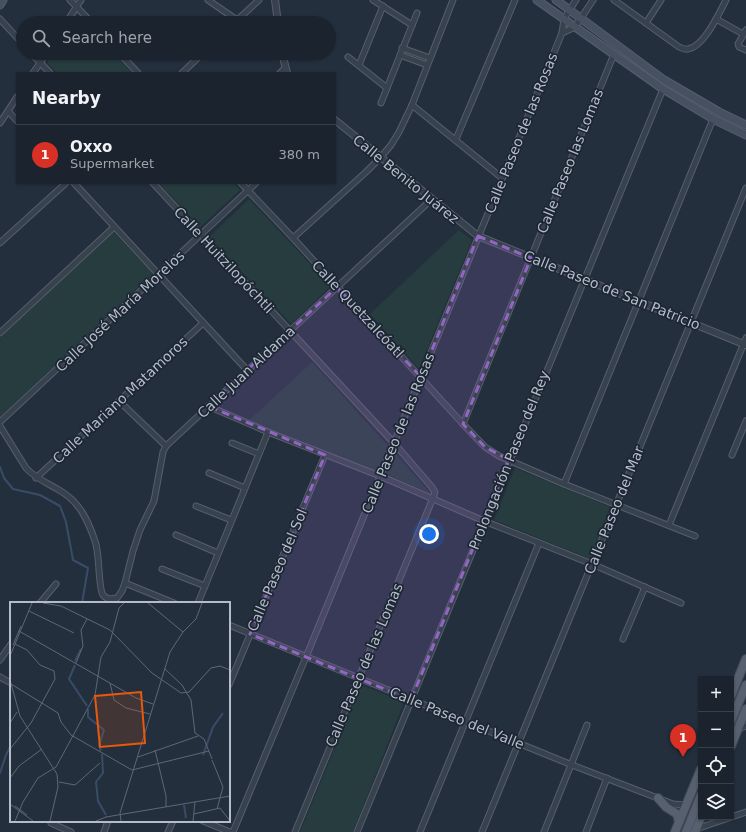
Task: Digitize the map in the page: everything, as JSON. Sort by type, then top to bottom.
[{"type":"main road","points":[[0,5],[3,0]]},
{"type":"main road","points":[[538,0],[663,89],[713,119],[746,135]]},
{"type":"main road","points":[[556,0],[664,80],[719,112],[746,125]]},
{"type":"main road","points":[[734,689],[746,660]]},
{"type":"main road","points":[[734,714],[746,685]]},
{"type":"main road","points":[[734,739],[746,709]]},
{"type":"main road","points":[[675,832],[698,776]]},
{"type":"main road","points":[[686,805],[694,802],[698,797]]},
{"type":"main road","points":[[658,798],[674,811],[679,822]]},
{"type":"main road","points":[[691,831],[698,804]]},
{"type":"main road","points":[[691,831],[699,820]]},
{"type":"street","points":[[70,0],[85,16]]},
{"type":"street","points":[[71,16],[82,0]]},
{"type":"street","points":[[208,0],[228,16]]},
{"type":"street","points":[[242,16],[259,0]]},
{"type":"street","points":[[275,0],[277,16]]},
{"type":"street","points":[[373,0],[412,25]]},
{"type":"street","points":[[293,238],[381,157],[399,132],[412,105],[453,0]]},
{"type":"street","points":[[456,139],[515,0]]},
{"type":"street","name":"Calle Paseo de las Rosas","points":[[232,832],[306,657],[562,33],[564,19],[576,0]]},
{"type":"street","points":[[562,33],[575,27],[593,0]]},
{"type":"street","points":[[614,0],[679,47],[688,49],[697,45],[702,40],[716,19],[726,0]]},
{"type":"street","points":[[646,23],[661,0]]},
{"type":"street","points":[[359,65],[383,6]]},
{"type":"street","points":[[381,103],[417,13]]},
{"type":"street","points":[[0,19],[16,36]]},
{"type":"street","points":[[716,19],[745,32],[738,45],[746,50]]},
{"type":"street","points":[[402,48],[430,58]]},
{"type":"street","name":"Calle Paseo las Lomas","points":[[463,424],[614,54]]},
{"type":"street","points":[[400,55],[427,65]]},
{"type":"street","points":[[348,57],[387,88]]},
{"type":"street","points":[[37,60],[49,72]]},
{"type":"street","points":[[34,72],[42,60]]},
{"type":"street","points":[[126,60],[137,72]]},
{"type":"street","points":[[183,72],[196,60]]},
{"type":"street","points":[[284,60],[286,70]]},
{"type":"street","name":"Prolongación Paseo del Rey","points":[[357,832],[663,89]]},
{"type":"street","points":[[0,123],[16,99]]},
{"type":"street","points":[[412,105],[456,139],[502,178]]},
{"type":"street","points":[[8,111],[16,120]]},
{"type":"street","points":[[564,484],[713,119]]},
{"type":"street","name":"Calle Benito Juárez","points":[[336,121],[478,236]]},
{"type":"street","points":[[0,243],[65,184]]},
{"type":"street","points":[[75,184],[247,370]]},
{"type":"street","name":"Calle Huitzilopóchtli","points":[[154,184],[394,443],[431,486],[435,492],[433,498]]},
{"type":"street","name":"Calle Quetzalcóatl","points":[[242,184],[485,447],[509,460],[564,484],[695,536]]},
{"type":"street","name":"Calle José María Morelos","points":[[0,422],[255,184]]},
{"type":"street","name":"Calle Paseo del Mar","points":[[482,832],[746,188]]},
{"type":"street","name":"Calle Juan Aldama","points":[[166,446],[432,199]]},
{"type":"street","points":[[0,333],[114,227]]},
{"type":"street","name":"Calle Paseo de San Patricio","points":[[478,236],[585,280],[745,342]]},
{"type":"street","name":"Calle Mariano Matamoros","points":[[36,478],[203,322]]},
{"type":"street","points":[[669,525],[745,342]]},
{"type":"street","points":[[0,426],[26,468],[36,478],[68,496],[75,502],[84,515],[96,543],[101,591],[108,599],[117,598],[120,595],[125,583],[140,530],[154,500],[163,452],[166,446],[120,401]]},
{"type":"street","points":[[208,406],[268,432],[433,498],[484,521],[592,564],[681,603]]},
{"type":"street","points":[[732,455],[743,435],[746,421]]},
{"type":"street","points":[[198,602],[268,432]]},
{"type":"street","points":[[232,443],[259,454]]},
{"type":"street","name":"Calle Paseo del Sol","points":[[230,683],[325,455]]},
{"type":"street","points":[[209,473],[245,488]]},
{"type":"street","name":"Calle Paseo de las Lomas","points":[[295,832],[433,498]]},
{"type":"street","points":[[196,506],[232,520]]},
{"type":"street","points":[[176,535],[218,553]]},
{"type":"street","points":[[420,832],[539,543]]},
{"type":"street","points":[[162,569],[205,586]]},
{"type":"street","points":[[125,583],[172,602]]},
{"type":"street","points":[[41,602],[56,584]]},
{"type":"street","points":[[623,639],[645,587]]},
{"type":"street","name":"Calle Paseo del Valle","points":[[230,625],[572,765],[673,804],[686,805]]},
{"type":"street","points":[[0,660],[10,645]]},
{"type":"street","points":[[0,677],[9,682]]},
{"type":"street","points":[[544,832],[587,725]]},
{"type":"street","points":[[586,832],[606,778]]},
{"type":"street","points":[[691,831],[746,812]]},
{"type":"street","points":[[104,832],[108,822]]},
{"type":"street","points":[[168,832],[173,822]]},
{"type":"street","points":[[206,822],[232,832]]},
{"type":"street","points":[[51,823],[71,832]]},
{"type":"highlighted area","points":[[478,236],[531,258],[463,424],[485,447],[509,460],[411,700],[250,634],[325,455],[208,406],[337,287],[421,377]]},
{"type":"green space","points":[[48,60],[120,60],[131,72],[56,72],[47,62]]},
{"type":"green space","points":[[160,184],[235,184],[240,190],[200,227]]},
{"type":"green space","points":[[249,199],[331,286],[291,324],[209,237]]},
{"type":"green space","points":[[459,230],[472,240],[419,369],[370,314]]},
{"type":"green space","points":[[113,232],[153,273],[0,417],[0,338]]},
{"type":"green space","points":[[312,362],[389,447],[378,473],[249,420]]},
{"type":"green space","points":[[394,452],[431,494],[386,474]]},
{"type":"green space","points":[[515,468],[610,507],[590,559],[494,520]]},
{"type":"green space","points":[[361,685],[404,702],[353,832],[300,832]]},
{"type":"waterway","points":[[0,467],[4,478],[13,489],[40,495],[60,506],[66,522],[73,560],[88,568],[82,602]]},
{"type":"waterway","points":[[0,773],[10,747]]},
{"type":"place","name":"Oxxo","points":[[683,757]]}]
